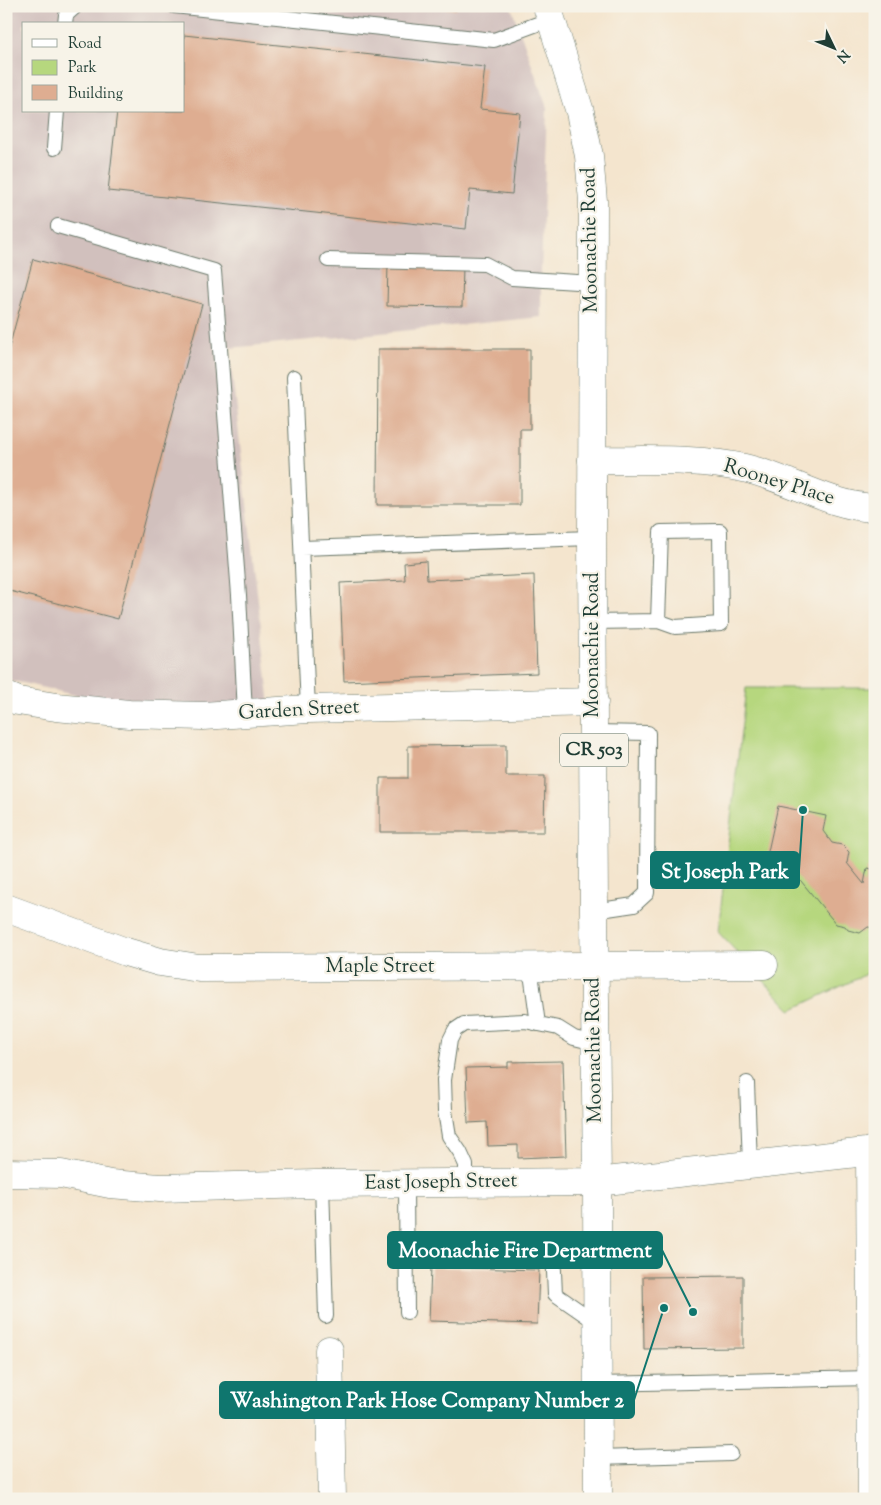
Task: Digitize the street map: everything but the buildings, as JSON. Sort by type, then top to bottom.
[{"type":"street","name":"Moonachie Road","points":[[550,13],[580,112],[589,156],[593,200],[592,538],[598,1499]]},
{"type":"street","name":"Rooney Place","points":[[592,460],[707,462],[746,468],[827,499],[875,508]]},
{"type":"street","name":"Garden Street","points":[[6,696],[56,707],[129,714],[204,716],[308,709],[594,702]]},
{"type":"street","name":"Maple Street","points":[[6,908],[126,952],[160,962],[199,968],[764,965]]},
{"type":"street","name":"East Joseph Street","points":[[6,1173],[61,1174],[110,1184],[160,1188],[322,1184],[597,1182],[872,1151]]},
{"type":"street","points":[[872,1151],[872,1499]]},
{"type":"street","points":[[329,1350],[332,1499]]},
{"type":"lane","points":[[65,22],[66,15],[76,6]]},
{"type":"lane","points":[[174,6],[494,40],[550,13]]},
{"type":"lane","points":[[54,148],[57,112]]},
{"type":"lane","points":[[58,226],[214,271],[238,586],[245,713]]},
{"type":"lane","points":[[328,260],[486,264],[512,278],[593,283]]},
{"type":"lane","points":[[294,377],[308,709]]},
{"type":"lane","points":[[593,622],[658,621],[675,627],[721,624],[720,531],[660,532],[658,621]]},
{"type":"lane","points":[[302,548],[592,538]]},
{"type":"lane","points":[[594,732],[648,733],[648,743],[647,893],[634,905],[594,911]]},
{"type":"lane","points":[[530,966],[538,1024]]},
{"type":"lane","points":[[466,1183],[466,1165],[449,1136],[444,1111],[444,1080],[450,1040],[455,1030],[464,1024],[525,1021],[558,1028],[574,1038],[595,1043]]},
{"type":"lane","points":[[747,1082],[750,1165]]},
{"type":"lane","points":[[322,1184],[326,1316]]},
{"type":"lane","points":[[406,1184],[407,1312]]},
{"type":"lane","points":[[407,1252],[553,1249],[555,1294],[597,1323]]},
{"type":"lane","points":[[598,1384],[871,1378]]},
{"type":"lane","points":[[598,1458],[731,1454]]},
{"type":"shaded area","points":[[6,6],[511,6],[547,108],[541,317],[229,348],[271,714],[173,718],[6,679]]},
{"type":"green space","points":[[746,688],[875,688],[875,970],[791,1010],[718,932]]},
{"type":"place","name":"St Joseph Park","points":[[803,810]]},
{"type":"place","name":"Washington Park Hose Company Number 2","points":[[664,1308]]},
{"type":"place","name":"Moonachie Fire Department","points":[[693,1312]]}]
